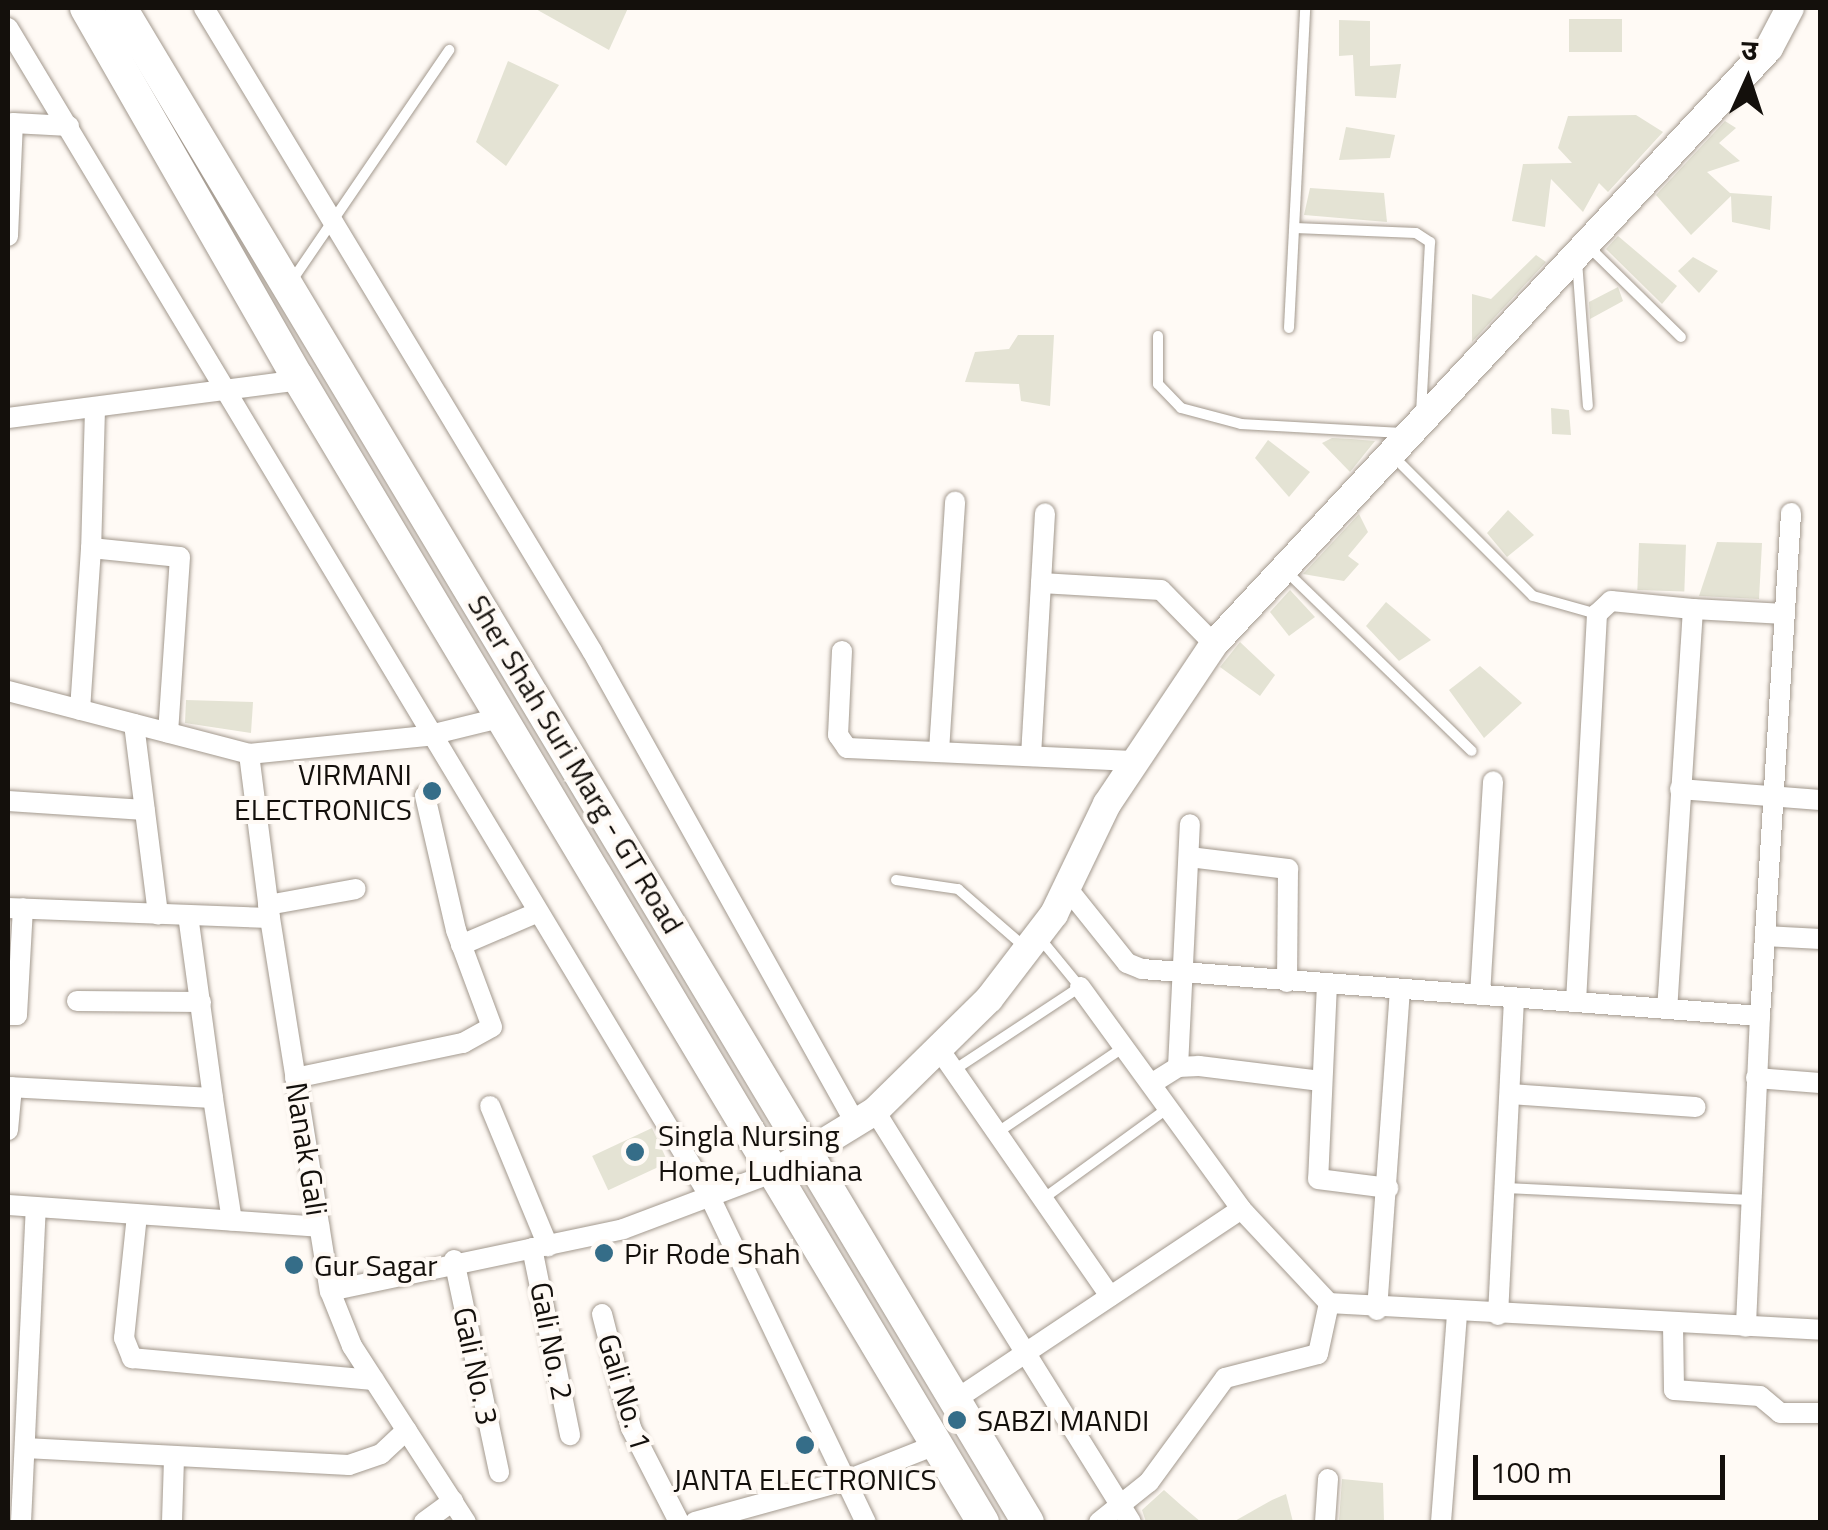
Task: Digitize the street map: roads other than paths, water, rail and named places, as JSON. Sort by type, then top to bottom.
[{"type":"main road","name":"Sher Shah Suri Marg - GT Road","points":[[86,8],[299,380],[777,1171],[983,1522]]},
{"type":"main road","name":"Sher Shah Suri Marg - GT Road","points":[[121,8],[290,283],[1028,1522]]},
{"type":"street","points":[[204,8],[331,230],[592,651],[866,1118],[1127,1516]]},
{"type":"street","points":[[330,1291],[454,1260],[624,1229],[777,1171],[866,1118],[946,1062],[1033,943],[1067,888],[1134,761],[1214,644],[1395,458],[1417,429],[1769,48],[1790,8]]},
{"type":"street","points":[[8,28],[230,392],[426,736],[710,1195],[866,1522]]},
{"type":"street","points":[[8,236],[10,123],[69,126]]},
{"type":"street","points":[[8,418],[299,380]]},
{"type":"street","points":[[80,710],[95,409]]},
{"type":"street","points":[[940,751],[955,502]]},
{"type":"street","points":[[1031,756],[1045,513]]},
{"type":"street","points":[[1746,1327],[1756,1078],[1776,796],[1790,513]]},
{"type":"street","points":[[91,548],[172,550],[180,557],[168,732]]},
{"type":"street","points":[[1041,582],[1161,590],[1214,644]]},
{"type":"street","points":[[1576,1002],[1597,614],[1611,601],[1786,614]]},
{"type":"street","points":[[1667,1008],[1693,609]]},
{"type":"street","points":[[842,651],[840,743],[1134,761]]},
{"type":"street","points":[[8,691],[249,754],[426,736],[504,717]]},
{"type":"street","points":[[134,724],[158,914]]},
{"type":"street","name":"Nanak Gali","points":[[249,754],[269,912],[330,1291],[374,1380],[466,1522]]},
{"type":"street","points":[[1480,995],[1493,781]]},
{"type":"street","points":[[1680,789],[1820,800]]},
{"type":"street","points":[[296,1078],[489,1032],[461,944],[425,796]]},
{"type":"street","points":[[8,801],[145,810]]},
{"type":"street","points":[[1178,1067],[1190,824]]},
{"type":"street","points":[[1189,857],[1288,868],[1287,982]]},
{"type":"street","points":[[1067,888],[1126,963],[1183,976],[1760,1016]]},
{"type":"street","points":[[8,1015],[17,1015],[15,908],[188,915],[269,912],[356,890]]},
{"type":"street","points":[[461,944],[536,913]]},
{"type":"street","points":[[188,915],[232,1221]]},
{"type":"street","points":[[1765,936],[1820,939]]},
{"type":"street","points":[[1327,984],[1318,1179],[1388,1188]]},
{"type":"street","points":[[1080,987],[1241,1209],[1329,1303],[1378,1310],[1820,1330]]},
{"type":"street","points":[[1378,1310],[1400,992]]},
{"type":"street","points":[[1498,1315],[1514,998]]},
{"type":"street","points":[[78,1002],[200,1002]]},
{"type":"street","points":[[946,1062],[1110,1296]]},
{"type":"street","points":[[1151,1084],[1178,1067],[1322,1081]]},
{"type":"street","points":[[1756,1078],[1820,1082]]},
{"type":"street","points":[[8,1130],[10,1087],[213,1098]]},
{"type":"street","points":[[1510,1094],[1696,1107]]},
{"type":"street","name":"Gali No. 2","points":[[490,1106],[540,1247],[570,1435]]},
{"type":"street","points":[[8,1206],[319,1227]]},
{"type":"street","points":[[22,1522],[36,1207]]},
{"type":"street","points":[[955,1400],[1241,1209]]},
{"type":"street","points":[[137,1215],[124,1338],[132,1358],[374,1380]]},
{"type":"street","name":"Gali No. 3","points":[[454,1260],[499,1472]]},
{"type":"street","points":[[1099,1522],[1127,1516],[1224,1378],[1318,1354],[1329,1303]]},
{"type":"street","points":[[1442,1522],[1457,1313]]},
{"type":"street","name":"Gali No. 1","points":[[602,1314],[630,1428],[679,1522]]},
{"type":"street","points":[[1673,1325],[1674,1390],[1765,1396],[1780,1413],[1820,1413]]},
{"type":"street","points":[[25,1448],[350,1465],[381,1454],[407,1430]]},
{"type":"street","points":[[695,1522],[847,1480],[938,1444]]},
{"type":"street","points":[[172,1522],[174,1458]]},
{"type":"street","points":[[1326,1522],[1328,1479]]},
{"type":"street","points":[[424,1522],[453,1501]]},
{"type":"lane","points":[[1289,328],[1306,8]]},
{"type":"lane","points":[[290,283],[331,230],[449,50]]},
{"type":"lane","points":[[1158,336],[1166,397],[1206,418],[1417,429],[1430,242],[1416,233],[1295,228]]},
{"type":"lane","points":[[1582,250],[1681,337]]},
{"type":"lane","points":[[1582,250],[1588,406]]},
{"type":"lane","points":[[1395,458],[1533,596],[1597,614]]},
{"type":"lane","points":[[1286,571],[1472,751]]},
{"type":"lane","points":[[896,880],[958,889],[1033,943],[1080,987],[946,1062]]},
{"type":"lane","points":[[995,1134],[1124,1047]]},
{"type":"lane","points":[[1040,1201],[1169,1108]]},
{"type":"lane","points":[[1506,1188],[1750,1200]]},
{"type":"place","name":"VIRMANI ELECTRONICS","points":[[432,791]]},
{"type":"place","name":"Singla Nursing Home, Ludhiana","points":[[635,1152]]},
{"type":"place","name":"Pir Rode Shah","points":[[604,1253]]},
{"type":"place","name":"Gur Sagar","points":[[294,1265]]},
{"type":"place","name":"SABZI MANDI","points":[[957,1420]]},
{"type":"place","name":"JANTA ELECTRONICS","points":[[805,1445]]}]
